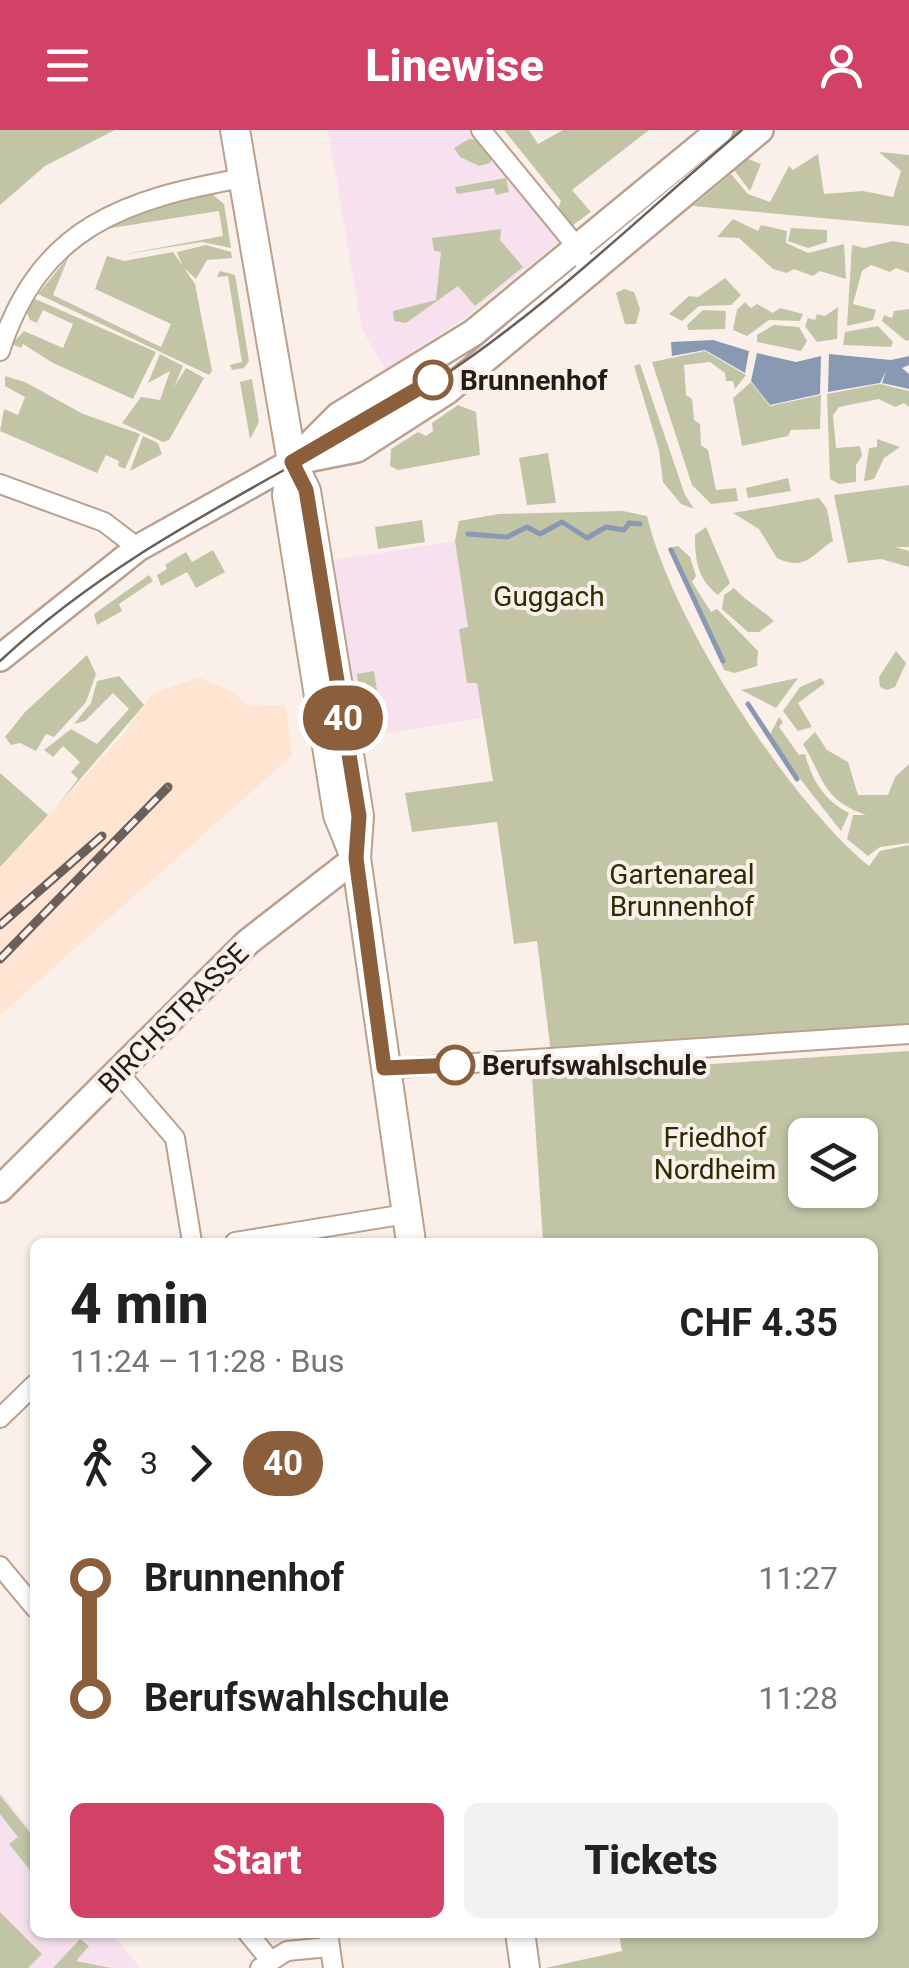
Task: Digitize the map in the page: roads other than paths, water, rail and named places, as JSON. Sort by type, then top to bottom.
[{"type":"main road","points":[[236,130],[292,462],[306,490],[359,816],[356,858],[410,1238]]},
{"type":"main road","points":[[521,1938],[525,1968]]},
{"type":"street","points":[[481,130],[577,247],[590,275]]},
{"type":"street","points":[[0,658],[138,548],[292,462],[338,416],[472,333],[718,137],[760,130]]},
{"type":"street","points":[[292,462],[357,449],[447,391],[590,275],[718,137]]},
{"type":"street","points":[[0,351],[17,310],[38,276],[90,226],[161,193],[243,178]]},
{"type":"street","points":[[0,484],[104,522],[138,548]]},
{"type":"street","name":"BIRCHSTRASSE","points":[[0,1188],[248,942],[356,858]]},
{"type":"street","points":[[384,1068],[909,1034]]},
{"type":"street","points":[[118,1072],[175,1138],[191,1238]]},
{"type":"street","points":[[259,1238],[406,1214]]},
{"type":"street","points":[[0,1418],[30,1389]]},
{"type":"street","points":[[0,1566],[30,1602]]},
{"type":"street","points":[[250,1938],[264,1964],[286,1951],[329,1940],[333,1968]]},
{"type":"water","points":[[713,340],[749,351],[745,373],[705,350],[672,356],[671,342]]},
{"type":"water","points":[[757,353],[796,362],[821,356],[820,394],[770,405],[751,381]]},
{"type":"water","points":[[829,354],[891,360],[909,356],[909,365],[902,368],[909,374],[909,389],[882,383],[886,371],[880,383],[828,392]]},
{"type":"waterway","points":[[468,534],[507,537],[527,527],[540,534],[562,522],[587,538],[606,527],[624,530],[629,523],[640,524]]},
{"type":"waterway","points":[[671,550],[723,661]]},
{"type":"waterway","points":[[748,704],[797,779]]},
{"type":"tram line","points":[[0,661],[50,618],[155,544],[375,418],[472,356],[552,294],[742,130]]},
{"type":"railway","points":[[0,959],[168,787]]},
{"type":"railway","points":[[0,925],[102,836]]},
{"type":"place","name":"Brunnenhof","points":[[433,380]]},
{"type":"place","name":"Berufswahlschule","points":[[455,1065]]},
{"type":"park label","name":"Guggach","points":[[549,596]]},
{"type":"park label","name":"Gartenareal Brunnenhof","points":[[682,890]]},
{"type":"park label","name":"Friedhof Nordheim","points":[[715,1153]]}]
